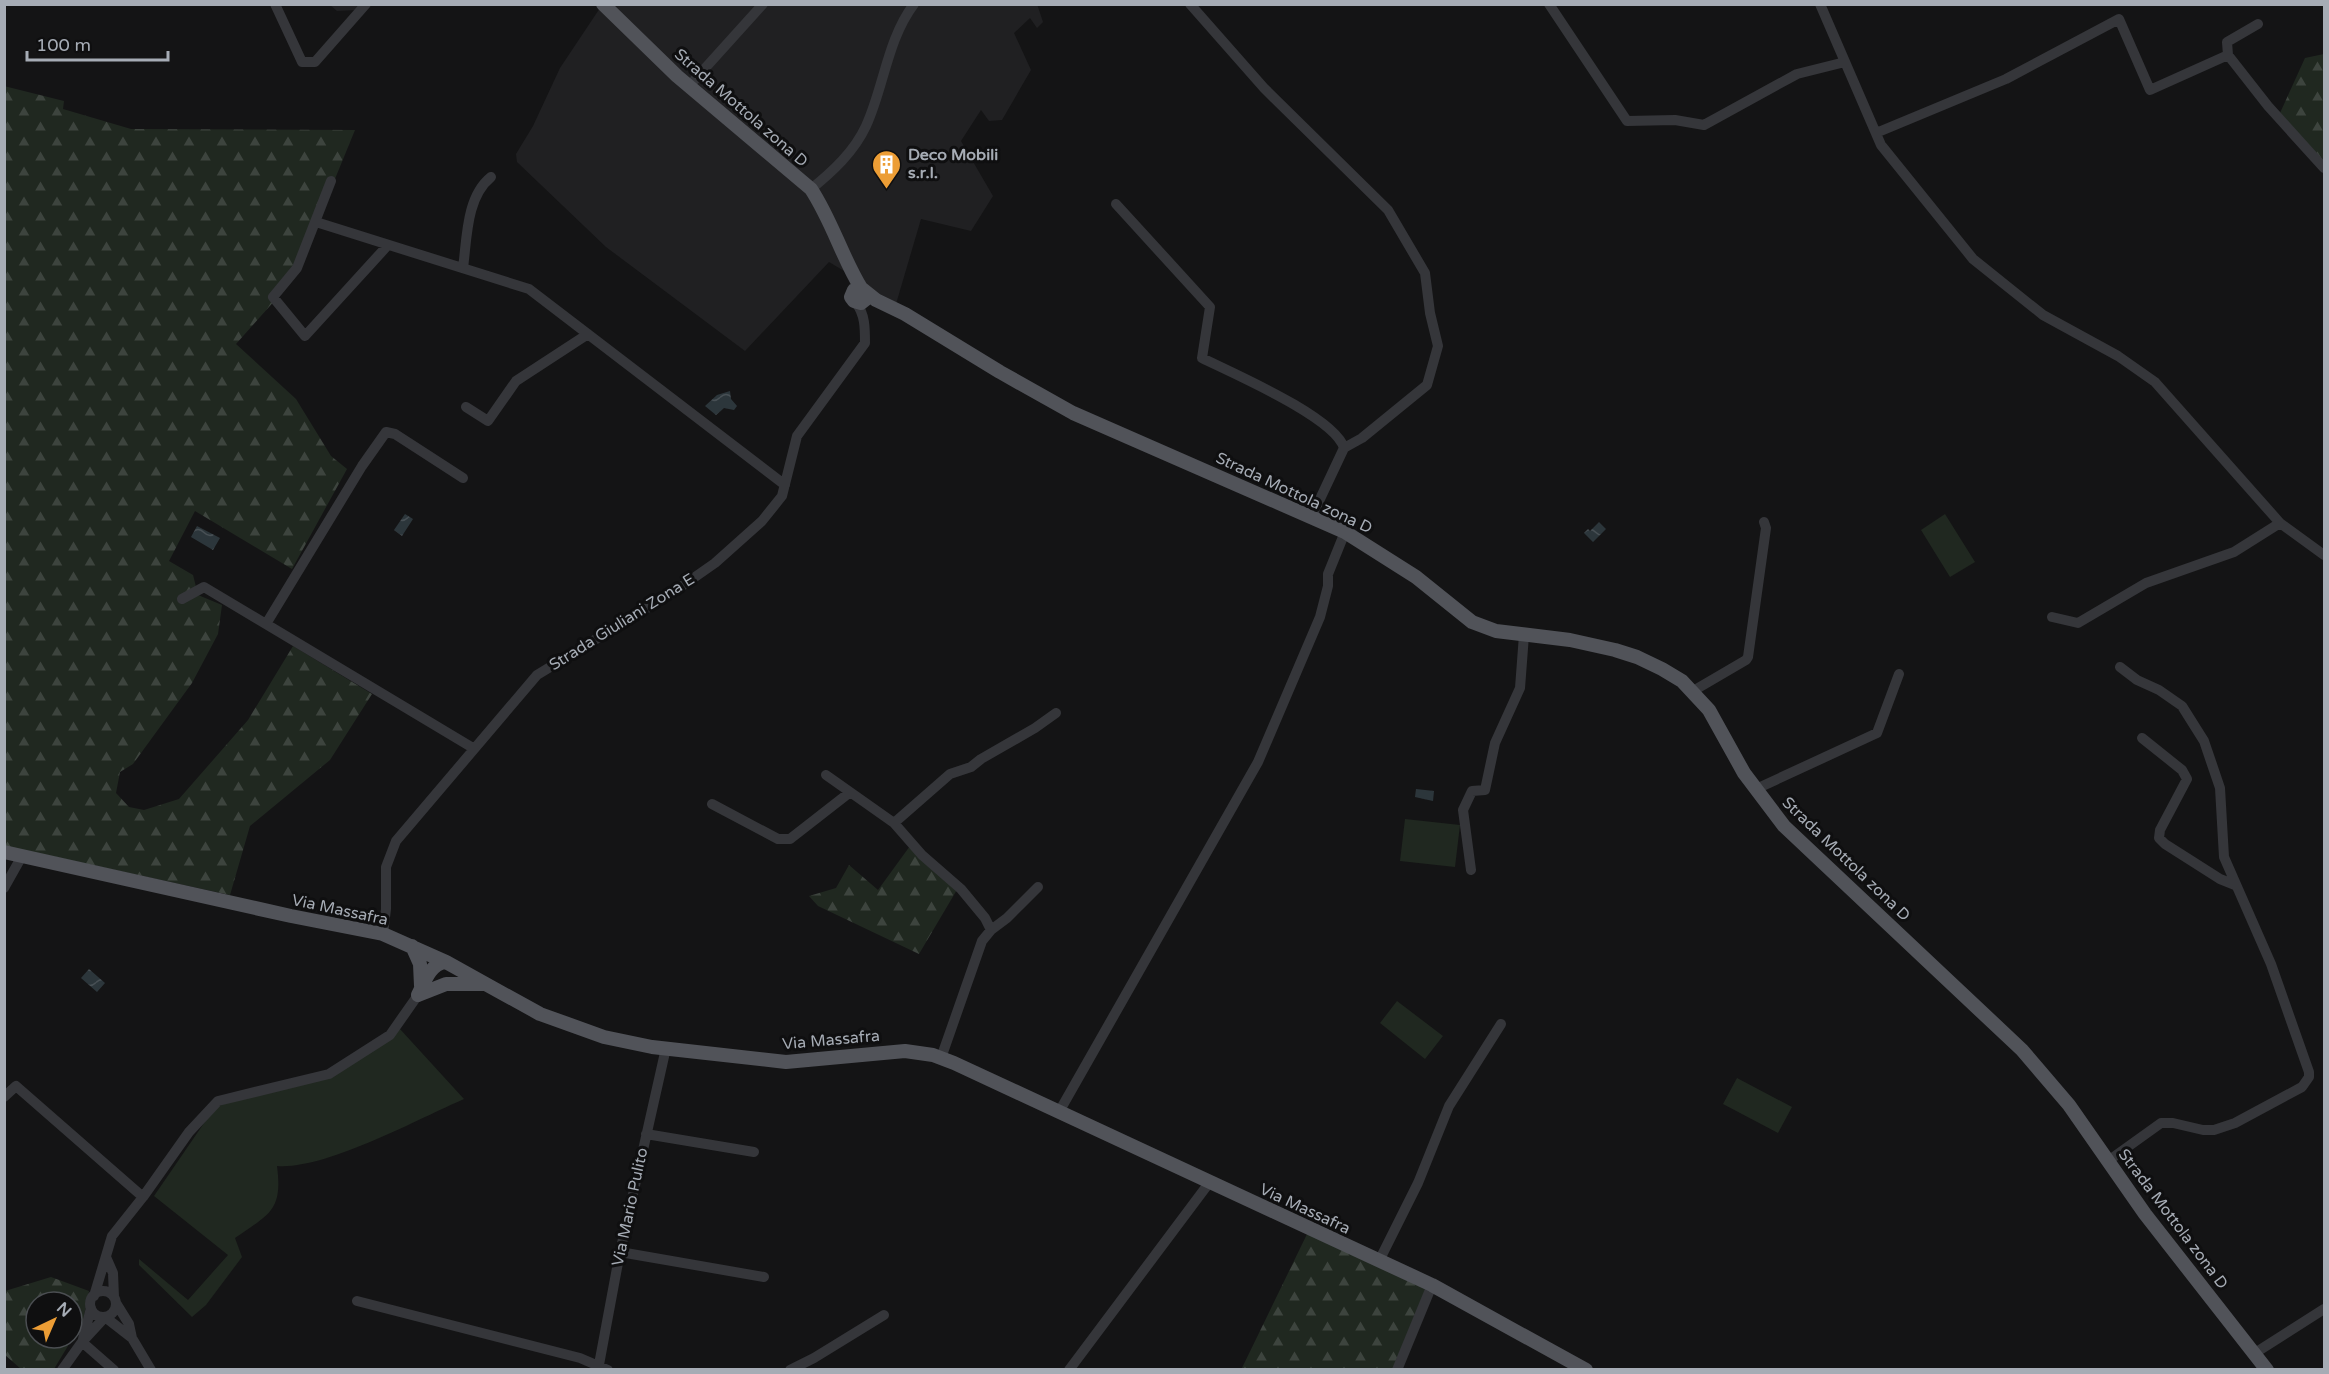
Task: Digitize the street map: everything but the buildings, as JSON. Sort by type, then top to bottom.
[{"type":"main road","name":"Strada Mottola zona D","points":[[603,4],[689,86],[811,189],[824,208],[840,249],[843,272],[861,299],[875,305],[890,306],[1073,413],[1345,532],[1416,578],[1472,622],[1496,631],[1570,640],[1637,657],[1662,669],[1693,691],[1709,710],[1755,789],[1784,826],[2022,1050],[2069,1105],[2145,1214],[2267,1370]]},
{"type":"main road","name":"Via Massafra","points":[[4,852],[291,916],[383,934],[446,962],[540,1014],[604,1037],[666,1048],[786,1062],[905,1051],[941,1058],[1432,1285],[1586,1370]]},
{"type":"main road","points":[[412,946],[422,972],[420,992]]},
{"type":"main road","points":[[420,992],[433,969],[438,964],[446,962],[448,972],[436,986]]},
{"type":"main road","points":[[420,992],[453,983],[488,985]]},
{"type":"street","points":[[275,4],[302,62],[315,62],[366,4]]},
{"type":"street","points":[[689,86],[763,4]]},
{"type":"street","points":[[811,189],[836,169],[865,128],[896,35],[914,4]]},
{"type":"street","points":[[1190,4],[1264,88],[1388,210],[1425,273],[1430,313],[1438,346],[1427,386],[1362,438],[1344,448],[1312,516]]},
{"type":"street","points":[[1549,4],[1627,121],[1674,120],[1704,124],[1797,74],[1845,62]]},
{"type":"street","points":[[1820,4],[1881,145],[1973,259],[2043,315],[2118,356],[2155,382],[2280,523],[2325,555]]},
{"type":"street","points":[[1876,133],[2006,79],[2119,19],[2150,90],[2228,55]]},
{"type":"street","points":[[2258,24],[2227,42],[2228,55],[2268,106],[2325,168]]},
{"type":"street","points":[[462,268],[474,202],[482,184],[491,177]]},
{"type":"street","points":[[331,181],[297,268],[273,297],[305,336],[388,245]]},
{"type":"street","points":[[1116,204],[1210,307],[1202,358],[1284,399],[1310,415],[1332,430],[1342,441],[1344,448]]},
{"type":"street","points":[[316,222],[529,289],[784,485]]},
{"type":"street","name":"Strada Giuliani Zona E","points":[[383,934],[386,909],[386,867],[396,841],[537,675],[675,591],[715,563],[762,521],[782,496],[797,436],[864,343],[866,326],[861,299]]},
{"type":"street","points":[[466,407],[488,421],[516,381],[588,334]]},
{"type":"street","points":[[266,624],[362,466],[386,432],[395,434],[463,478]]},
{"type":"street","points":[[1693,691],[1748,657],[1766,528],[1764,522]]},
{"type":"street","points":[[2052,617],[2078,623],[2146,583],[2234,552],[2280,523]]},
{"type":"street","points":[[1059,1112],[1258,762],[1320,617],[1328,586],[1328,574],[1345,532]]},
{"type":"street","points":[[182,599],[204,587],[473,748]]},
{"type":"street","points":[[1471,870],[1463,810],[1472,791],[1485,790],[1495,743],[1520,688],[1524,635]]},
{"type":"street","points":[[2108,1161],[2161,1123],[2173,1123],[2210,1131],[2235,1123],[2291,1094],[2306,1083],[2309,1077],[2307,1061],[2271,964],[2224,857],[2220,788],[2204,741],[2182,705],[2159,690],[2137,680],[2120,667]]},
{"type":"street","points":[[1755,789],[1877,734],[1899,674]]},
{"type":"street","points":[[894,823],[950,774],[976,765],[981,759],[1035,728],[1056,713]]},
{"type":"street","points":[[2142,738],[2182,770],[2187,779],[2160,830],[2159,838],[2220,879],[2235,885]]},
{"type":"street","points":[[826,775],[894,823],[922,855],[961,889],[985,918],[991,930]]},
{"type":"street","points":[[712,804],[778,839],[785,840],[797,834],[849,793]]},
{"type":"street","points":[[4,888],[22,856]]},
{"type":"street","points":[[941,1058],[982,941],[1038,887]]},
{"type":"street","points":[[84,1334],[112,1236],[189,1132],[218,1101],[329,1074],[390,1035],[420,992]]},
{"type":"street","points":[[1380,1261],[1418,1183],[1449,1107],[1501,1024]]},
{"type":"street","name":"Via Mario Pulito","points":[[601,1369],[620,1252],[666,1048]]},
{"type":"street","points":[[4,1097],[16,1086],[143,1197]]},
{"type":"street","points":[[646,1134],[754,1152]]},
{"type":"street","points":[[1072,1369],[1209,1183]]},
{"type":"street","points":[[620,1252],[764,1277]]},
{"type":"street","points":[[84,1340],[105,1317],[112,1314],[115,1300],[113,1273],[106,1257]]},
{"type":"street","points":[[1397,1370],[1432,1285]]},
{"type":"street","points":[[94,1296],[106,1292],[115,1300],[129,1324],[132,1338],[151,1370]]},
{"type":"street","points":[[357,1301],[580,1358],[601,1369]]},
{"type":"street","points":[[91,1308],[98,1316],[105,1317],[132,1338]]},
{"type":"street","points":[[2254,1353],[2325,1309]]},
{"type":"street","points":[[790,1370],[884,1315]]},
{"type":"street","points":[[84,1344],[114,1370]]},
{"type":"street","points":[[62,1370],[76,1350]]},
{"type":"shaded area","points":[[1037,4],[1043,22],[1037,28],[1030,18],[1014,33],[1031,70],[1002,120],[989,121],[981,110],[961,141],[993,196],[971,231],[921,219],[896,304],[876,300],[856,278],[829,262],[745,351],[606,247],[517,162],[516,154],[533,126],[560,68],[602,5]]},
{"type":"shaded area","points":[[330,5],[369,5],[357,10],[337,11]]},
{"type":"green space","points":[[2324,54],[2324,162],[2280,113],[2305,58]]},
{"type":"green space","points":[[4,86],[64,101],[63,109],[131,129],[355,130],[294,279],[236,344],[296,399],[331,456],[347,469],[292,569],[195,511],[169,561],[193,575],[198,595],[222,605],[218,634],[192,683],[133,764],[120,772],[116,793],[129,807],[144,810],[179,799],[248,720],[293,646],[372,694],[330,760],[250,826],[230,895],[5,846]]},
{"type":"green space","points":[[1945,514],[1975,562],[1950,577],[1921,530]]},
{"type":"green space","points":[[1405,819],[1460,825],[1455,867],[1400,861]]},
{"type":"green space","points":[[910,846],[958,888],[919,954],[818,906],[809,896],[836,888],[849,865],[878,890]]},
{"type":"green space","points":[[1397,1001],[1443,1036],[1425,1059],[1380,1023]]},
{"type":"green space","points":[[400,1029],[464,1099],[345,1152],[297,1165],[277,1166],[278,1193],[271,1210],[265,1217],[235,1238],[242,1257],[206,1305],[192,1317],[139,1265],[139,1259],[188,1300],[228,1255],[154,1196],[213,1110],[239,1094],[343,1067]]},
{"type":"green space","points":[[1737,1078],[1792,1107],[1778,1133],[1723,1104]]},
{"type":"green space","points":[[1309,1230],[1428,1288],[1394,1369],[1241,1370]]},
{"type":"green space","points":[[51,1277],[89,1291],[84,1316],[84,1290],[24,1290],[24,1350],[65,1350],[54,1369],[21,1369],[5,1355],[5,1291]]},
{"type":"water","points":[[730,391],[731,399],[737,406],[734,410],[724,408],[716,415],[705,406],[717,395]]},
{"type":"water","points":[[405,514],[413,519],[402,536],[394,530]]},
{"type":"water","points":[[1599,522],[1606,529],[1593,542],[1584,533],[1588,529],[1590,531]]},
{"type":"water","points":[[197,526],[220,538],[213,550],[191,537]]},
{"type":"water","points":[[1416,789],[1434,791],[1433,801],[1415,797]]},
{"type":"water","points":[[89,969],[105,983],[97,992],[81,978]]},
{"type":"place","name":"Deco Mobili s.r.l.","points":[[887,190]]}]
